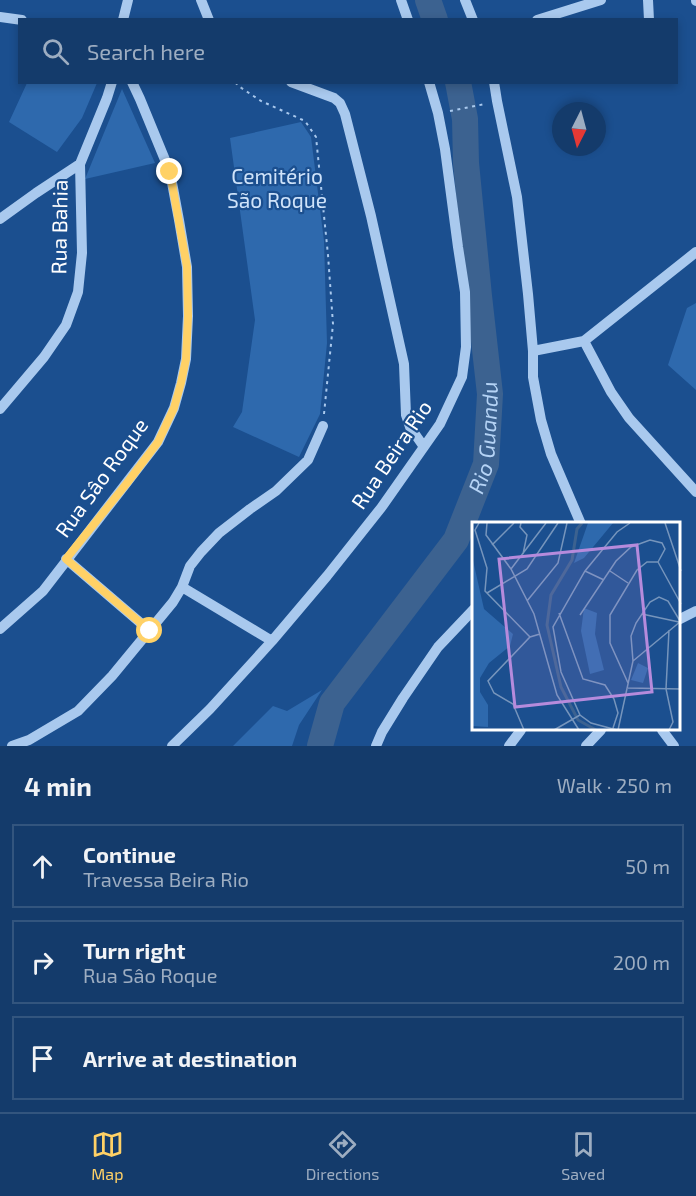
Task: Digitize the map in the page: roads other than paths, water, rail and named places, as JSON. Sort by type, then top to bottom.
[{"type":"street","points":[[124,18],[128,0]]},
{"type":"street","points":[[201,0],[208,18]]},
{"type":"street","points":[[401,0],[407,18]]},
{"type":"street","points":[[465,0],[472,18]]},
{"type":"street","points":[[543,18],[601,0]]},
{"type":"street","points":[[648,0],[649,18]]},
{"type":"street","points":[[0,17],[18,19]]},
{"type":"street","points":[[0,219],[80,164],[111,84]]},
{"type":"street","name":"Rua Sâo Roque","points":[[0,629],[43,591],[158,442],[174,408],[181,383],[186,359],[187,267],[170,172],[133,84]]},
{"type":"street","points":[[296,84],[334,98],[340,103],[345,114],[399,337],[404,364],[406,415],[410,427],[424,447]]},
{"type":"street","name":"Rua Beira Rio","points":[[172,746],[210,709],[272,641],[381,508],[441,424],[462,378],[466,347],[465,291],[445,149],[430,84]]},
{"type":"street","points":[[494,84],[517,196],[533,351],[533,377],[541,420],[550,454],[579,522]]},
{"type":"street","name":"Rua Bahia","points":[[0,410],[4,397],[44,357],[66,325],[78,292],[82,253],[80,164]]},
{"type":"street","points":[[533,351],[584,341],[696,252]]},
{"type":"street","points":[[584,341],[611,392],[629,418],[696,492]]},
{"type":"street","points":[[12,746],[29,740],[78,711],[112,676],[173,602],[190,566],[201,552],[219,533],[276,491],[308,460],[323,426]]},
{"type":"street","points":[[66,559],[150,631]]},
{"type":"street","points":[[182,587],[272,641]]},
{"type":"street","points":[[376,746],[403,698],[438,647],[472,611]]},
{"type":"street","points":[[681,618],[696,611]]},
{"type":"street","points":[[509,746],[520,731]]},
{"type":"street","points":[[586,746],[599,731]]},
{"type":"street","points":[[663,731],[674,746]]},
{"type":"waterway","name":"Rio Guandu","points":[[428,0],[434,18]]},
{"type":"waterway","name":"Rio Guandu","points":[[320,746],[332,703],[456,540],[486,464],[490,394],[466,163],[465,119],[458,84]]},
{"type":"park label","name":"Cemitério São Roque","points":[[277,189]]}]
